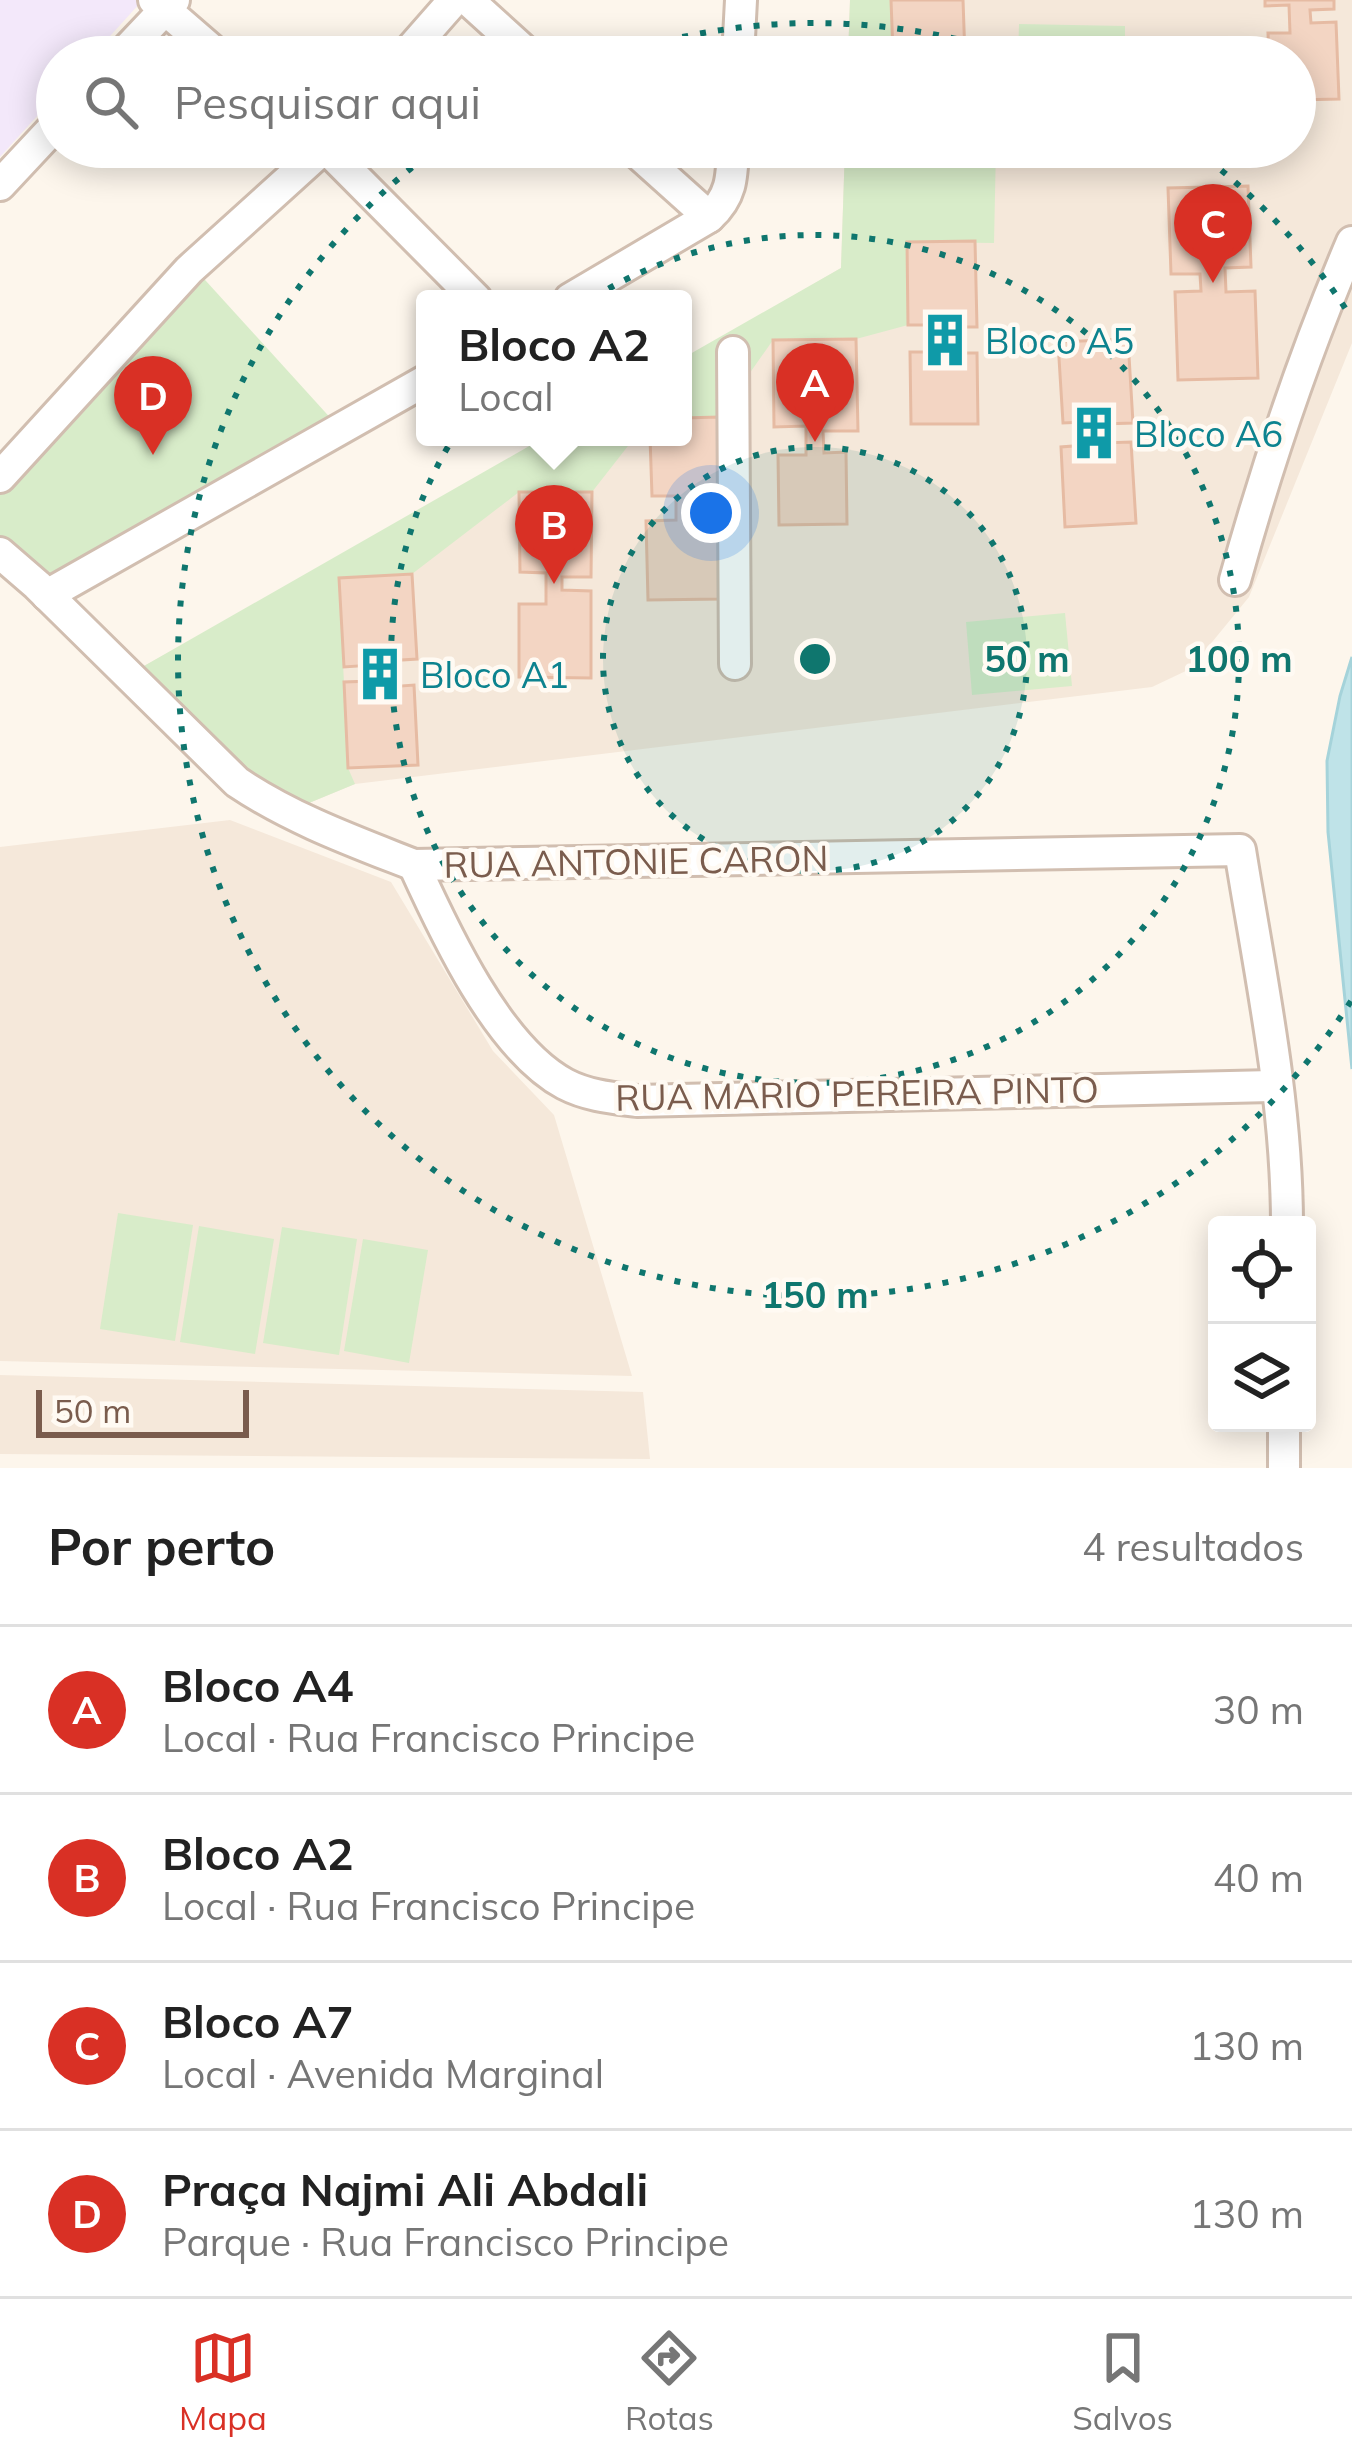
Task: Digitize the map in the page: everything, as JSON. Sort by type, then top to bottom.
[{"type":"street","points":[[422,36],[454,0]]},
{"type":"street","points":[[468,0],[508,36]]},
{"type":"street","points":[[739,36],[741,0]]},
{"type":"street","points":[[138,36],[164,3],[198,36]]},
{"type":"street","points":[[0,185],[36,146]]},
{"type":"street","points":[[0,477],[190,270],[302,168]]},
{"type":"street","points":[[346,168],[467,290]]},
{"type":"street","points":[[654,168],[709,218]]},
{"type":"street","points":[[585,290],[709,218],[731,187],[732,168]]},
{"type":"street","points":[[1235,580],[1270,459],[1352,242]]},
{"type":"street","points":[[733,352],[735,664]]},
{"type":"street","points":[[47,596],[416,386]]},
{"type":"street","name":"RUA ANTONIE CARON","points":[[0,553],[238,782],[302,820],[414,866],[1240,850],[1277,1086]]},
{"type":"street","name":"RUA MARIO PEREIRA PINTO","points":[[414,866],[481,995],[528,1055],[565,1084],[599,1096],[661,1101],[1277,1086]]},
{"type":"street","points":[[1277,1086],[1287,1216]]},
{"type":"street","points":[[1284,1432],[1284,1468]]},
{"type":"shaded area","points":[[0,0],[141,2],[110,36],[36,36],[36,117],[0,157]]},
{"type":"shaded area","points":[[850,0],[1352,0],[1352,343],[1249,597],[1190,669],[1152,687],[355,784],[309,803],[241,769],[144,666],[537,446],[692,446],[692,355],[841,268],[844,168],[1316,168],[1316,36],[849,36]]},
{"type":"shaded area","points":[[230,820],[391,882],[493,1051],[554,1115],[632,1376],[0,1361],[0,847]]},
{"type":"shaded area","points":[[0,1375],[643,1392],[650,1459],[0,1454]]},
{"type":"green space","points":[[850,0],[891,0],[892,36],[849,36]]},
{"type":"green space","points":[[1019,24],[1125,26],[1125,36],[1019,36]]},
{"type":"green space","points":[[844,168],[996,168],[994,243],[907,242],[908,325],[856,339],[773,340],[719,417],[692,418],[692,353],[841,268]]},
{"type":"green space","points":[[196,270],[335,423],[43,587],[0,547],[0,488]]},
{"type":"green space","points":[[529,446],[628,446],[592,492],[519,492],[412,574],[339,578],[348,768],[355,784],[309,803],[241,769],[144,666]]},
{"type":"green space","points":[[1065,613],[1072,686],[972,695],[966,622]]},
{"type":"green space","points":[[118,1213],[193,1225],[175,1341],[100,1329]]},
{"type":"green space","points":[[199,1226],[274,1239],[255,1354],[180,1342]]},
{"type":"green space","points":[[282,1227],[357,1239],[339,1355],[263,1343]]},
{"type":"green space","points":[[363,1239],[428,1250],[409,1363],[344,1351]]},
{"type":"water","points":[[1352,657],[1352,1069],[1328,832],[1327,761]]},
{"type":"building","points":[[891,0],[963,0],[964,36],[892,36]]},
{"type":"building","points":[[1265,0],[1334,0],[1334,9],[1310,10],[1311,23],[1336,22],[1339,99],[1316,100],[1316,36],[1268,36],[1290,33],[1289,5],[1265,6]]},
{"type":"building","points":[[1248,186],[1251,267],[1225,268],[1226,292],[1255,291],[1258,378],[1178,380],[1175,292],[1201,291],[1200,274],[1171,274],[1168,188]]},
{"type":"building","name":"Bloco A5","points":[[975,241],[977,327],[954,327],[955,353],[977,353],[978,424],[911,424],[910,352],[936,352],[936,325],[908,325],[907,242]]},
{"type":"building","points":[[856,339],[858,431],[823,431],[824,453],[846,452],[847,524],[779,525],[778,455],[806,455],[806,426],[774,427],[773,340]]},
{"type":"building","name":"Bloco A6","points":[[1128,339],[1133,423],[1102,424],[1103,443],[1131,442],[1136,523],[1065,527],[1061,447],[1086,445],[1085,422],[1063,423],[1058,342]]},
{"type":"building","points":[[719,417],[721,502],[697,502],[694,516],[719,516],[721,599],[648,600],[646,521],[676,520],[676,496],[652,496],[650,446],[692,446],[692,418]]},
{"type":"building","points":[[519,492],[592,492],[591,577],[562,577],[562,590],[591,591],[591,678],[519,677],[519,604],[546,604],[546,573],[520,572]]},
{"type":"building","name":"Bloco A1","points":[[412,574],[417,659],[386,661],[388,687],[414,685],[418,765],[348,768],[344,682],[372,681],[372,665],[344,667],[339,578]]},
{"type":"place","name":"Bloco A7","points":[[1213,283]]},
{"type":"place","name":"Bloco A5","points":[[945,340]]},
{"type":"place","name":"Bloco A6","points":[[1094,433]]},
{"type":"place","name":"Bloco A4","points":[[815,442]]},
{"type":"place","name":"Praça Najmi Ali Abdali","points":[[153,455]]},
{"type":"place","name":"Bloco A2","points":[[554,584]]},
{"type":"place","name":"Bloco A1","points":[[380,674]]}]
